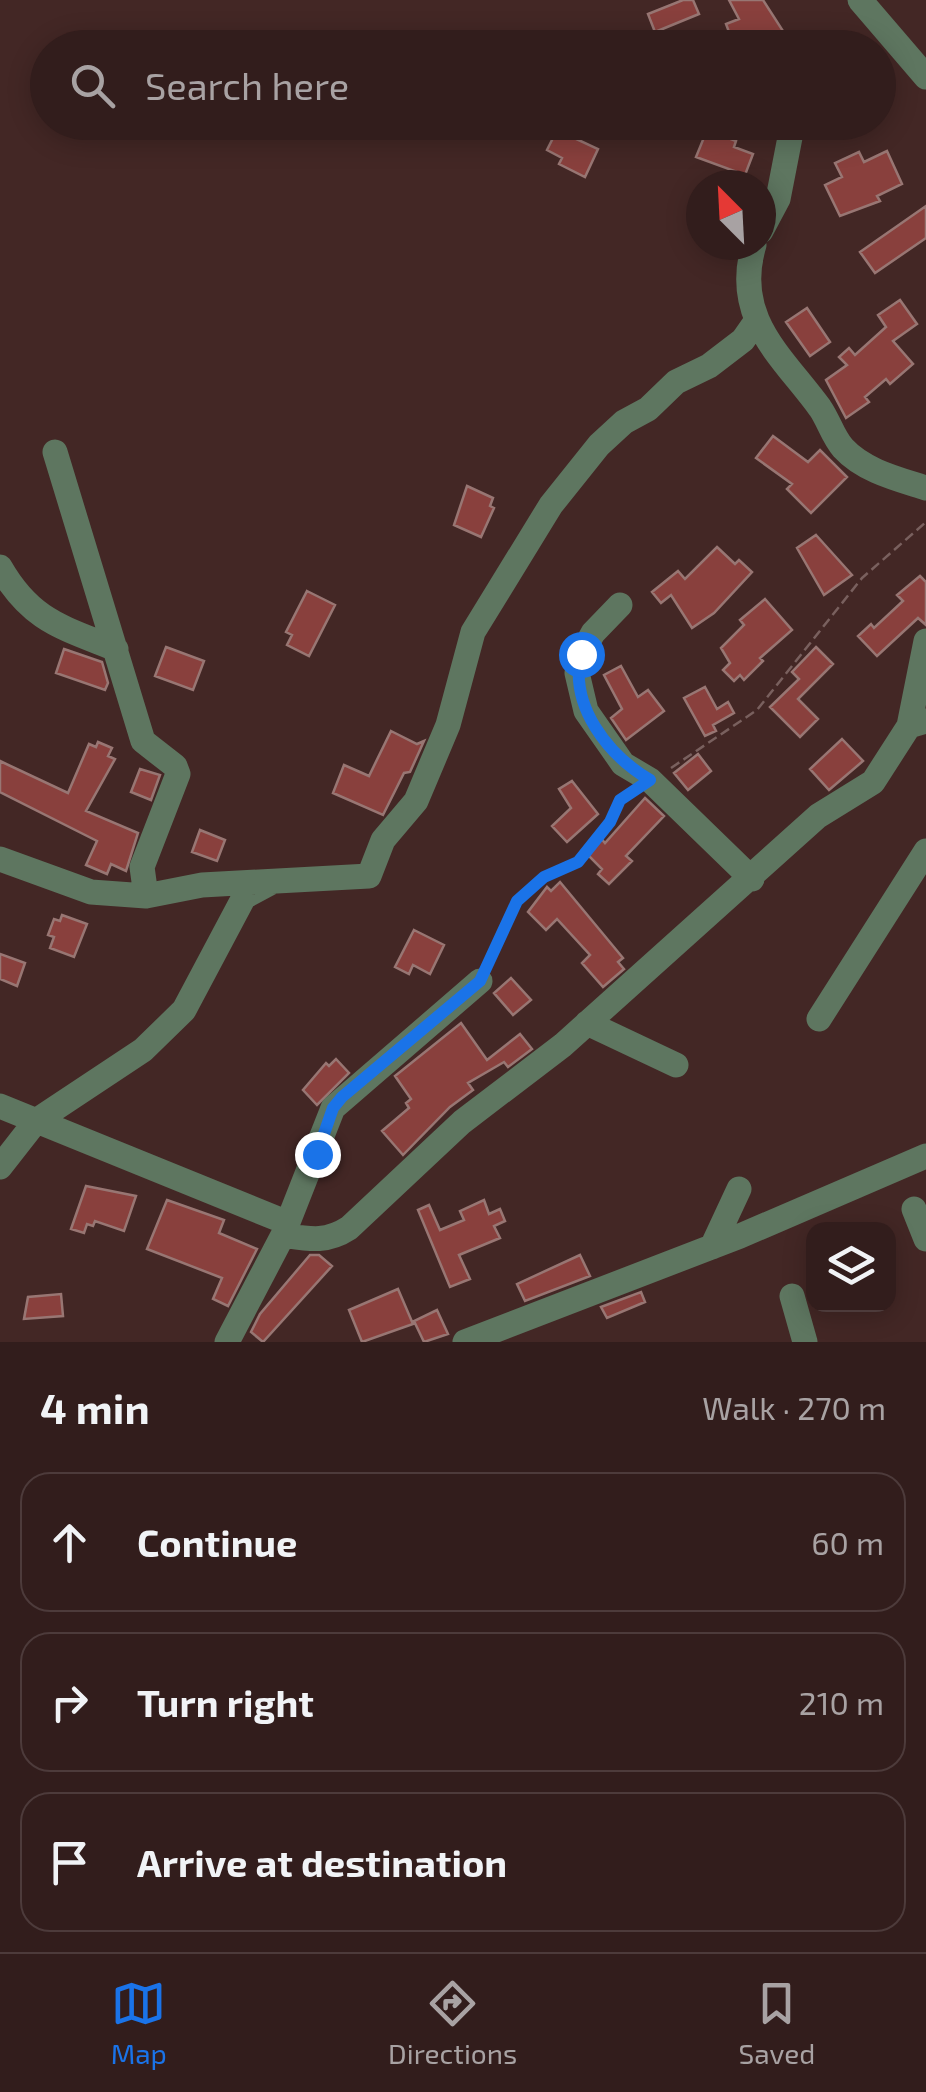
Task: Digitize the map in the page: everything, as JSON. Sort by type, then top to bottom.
[{"type":"street","points":[[860,0],[875,30]]},
{"type":"street","points":[[896,53],[926,77]]},
{"type":"street","points":[[776,203],[789,140]]},
{"type":"street","points":[[752,260],[750,272],[758,320],[777,359],[820,408],[844,449],[874,470],[926,488]]},
{"type":"street","points":[[0,859],[90,892],[146,896],[202,885],[369,876],[383,840],[416,801],[442,740],[473,632],[552,505],[598,446],[624,422],[648,409],[676,382],[709,366],[743,340],[758,320]]},
{"type":"street","points":[[55,452],[143,741],[175,766],[178,774],[142,867],[146,896]]},
{"type":"street","points":[[0,568],[18,600],[42,617],[72,635],[116,649]]},
{"type":"street","points":[[620,605],[593,634],[577,673],[586,711],[623,764],[650,780],[752,879]]},
{"type":"street","points":[[0,1106],[286,1229],[317,1240],[333,1238],[462,1122],[586,1023],[752,879],[818,816],[874,782],[918,723],[926,641]]},
{"type":"street","points":[[819,1019],[926,851]]},
{"type":"street","points":[[0,1167],[36,1121],[143,1050],[184,1010],[244,897],[270,883]]},
{"type":"street","points":[[227,1342],[286,1229],[333,1108],[480,981]]},
{"type":"street","points":[[586,1023],[676,1065]]},
{"type":"street","points":[[465,1342],[712,1246],[926,1156]]},
{"type":"street","points":[[712,1246],[739,1189]]},
{"type":"street","points":[[914,1209],[926,1239]]},
{"type":"street","points":[[792,1296],[805,1342]]},
{"type":"path","points":[[480,981],[517,901],[544,877],[578,862],[610,822],[620,800],[757,710],[862,578],[926,522]]},
{"type":"building","points":[[693,0],[699,14],[654,30],[648,14]]},
{"type":"building","points":[[729,0],[763,0],[782,30],[728,30],[726,24],[739,19]]},
{"type":"building","points":[[552,140],[579,140],[598,149],[585,177],[559,164],[562,158],[547,150]]},
{"type":"building","points":[[703,140],[733,140],[734,147],[753,154],[747,170],[731,170],[696,157]]},
{"type":"building","points":[[887,151],[902,184],[877,196],[880,201],[840,216],[825,185],[842,177],[835,163],[859,152],[864,162]]},
{"type":"building","points":[[926,206],[926,238],[875,273],[860,252]]},
{"type":"building","points":[[900,300],[917,324],[893,341],[913,364],[890,384],[886,379],[865,397],[869,402],[846,418],[826,380],[847,365],[839,357],[849,348],[855,355],[886,327],[878,315]]},
{"type":"building","points":[[807,308],[830,342],[810,356],[786,322]]},
{"type":"building","points":[[773,436],[808,462],[820,450],[847,477],[811,513],[787,489],[792,484],[756,458]]},
{"type":"building","points":[[467,486],[493,498],[490,506],[494,508],[481,537],[454,525]]},
{"type":"building","points":[[816,535],[852,575],[824,595],[797,548]]},
{"type":"building","points":[[717,547],[735,564],[739,560],[752,572],[714,613],[692,628],[671,595],[661,603],[652,592],[678,571],[685,579]]},
{"type":"building","points":[[920,576],[926,582],[926,625],[918,618],[877,656],[858,636],[871,624],[874,628],[903,601],[897,595]]},
{"type":"building","points":[[307,591],[335,605],[309,656],[287,645],[292,635],[286,632]]},
{"type":"building","points":[[765,599],[792,630],[760,658],[763,661],[744,680],[740,675],[734,681],[723,670],[730,663],[721,648],[744,625],[740,620]]},
{"type":"building","points":[[166,647],[204,661],[193,690],[155,676]]},
{"type":"building","points":[[816,647],[833,664],[798,699],[818,719],[800,737],[770,707],[799,679],[792,672]]},
{"type":"building","points":[[64,649],[102,662],[108,683],[105,690],[56,673]]},
{"type":"building","points":[[621,666],[638,697],[648,690],[664,711],[626,740],[611,718],[622,709],[604,675]]},
{"type":"building","points":[[705,687],[717,709],[728,702],[734,713],[713,725],[716,731],[705,736],[684,698]]},
{"type":"building","points":[[391,731],[417,744],[424,741],[383,815],[333,793],[344,765],[369,776]]},
{"type":"building","points":[[842,739],[863,761],[829,790],[810,769]]},
{"type":"building","points":[[98,742],[112,748],[108,756],[115,759],[86,811],[138,833],[126,871],[111,864],[107,874],[86,865],[97,841],[0,792],[0,761],[68,793],[89,744],[96,747]]},
{"type":"building","points":[[698,754],[711,771],[688,790],[674,773]]},
{"type":"building","points":[[140,769],[160,775],[151,800],[131,792]]},
{"type":"building","points":[[572,781],[598,814],[567,842],[552,826],[571,808],[559,789]]},
{"type":"building","points":[[645,798],[664,816],[626,856],[632,861],[609,884],[598,874],[602,869],[584,851],[599,836],[605,843]]},
{"type":"building","points":[[200,830],[225,840],[217,861],[192,852]]},
{"type":"building","points":[[560,882],[623,958],[618,962],[624,969],[603,987],[582,963],[590,955],[557,919],[546,930],[528,912],[547,887],[551,891]]},
{"type":"building","points":[[62,915],[87,924],[74,957],[50,948],[54,937],[48,935],[54,919],[60,921]]},
{"type":"building","points":[[414,930],[444,945],[430,974],[413,965],[409,974],[395,967]]},
{"type":"building","points":[[0,954],[25,963],[17,986],[0,979]]},
{"type":"building","points":[[511,978],[531,1000],[513,1015],[494,993]]},
{"type":"building","points":[[461,1023],[487,1060],[520,1034],[532,1049],[508,1067],[504,1062],[468,1083],[473,1090],[450,1107],[403,1155],[382,1131],[409,1108],[406,1103],[411,1099],[395,1076]]},
{"type":"building","points":[[336,1059],[349,1073],[317,1105],[303,1090],[326,1063],[329,1066]]},
{"type":"building","points":[[86,1186],[136,1196],[124,1231],[95,1221],[93,1226],[87,1224],[84,1233],[71,1229]]},
{"type":"building","points":[[167,1200],[224,1220],[219,1233],[257,1249],[228,1306],[213,1299],[222,1278],[147,1249]]},
{"type":"building","points":[[484,1200],[489,1214],[500,1209],[505,1221],[494,1226],[500,1238],[459,1255],[470,1279],[450,1287],[418,1210],[429,1205],[440,1230],[464,1220],[460,1211]]},
{"type":"building","points":[[310,1255],[319,1255],[332,1266],[263,1342],[251,1332],[260,1314]]},
{"type":"building","points":[[580,1255],[590,1276],[525,1301],[517,1284]]},
{"type":"building","points":[[398,1289],[413,1324],[362,1342],[349,1310]]},
{"type":"building","points":[[641,1292],[645,1302],[607,1318],[601,1307]]},
{"type":"building","points":[[61,1294],[63,1316],[24,1319],[28,1297]]},
{"type":"building","points":[[437,1310],[448,1334],[424,1342],[414,1321]]},
{"type":"route","points":[[317,1154],[333,1108],[342,1097],[480,981],[517,901],[544,877],[578,862],[610,822],[620,800],[650,780],[623,764],[586,711],[577,673],[581,654]]}]
